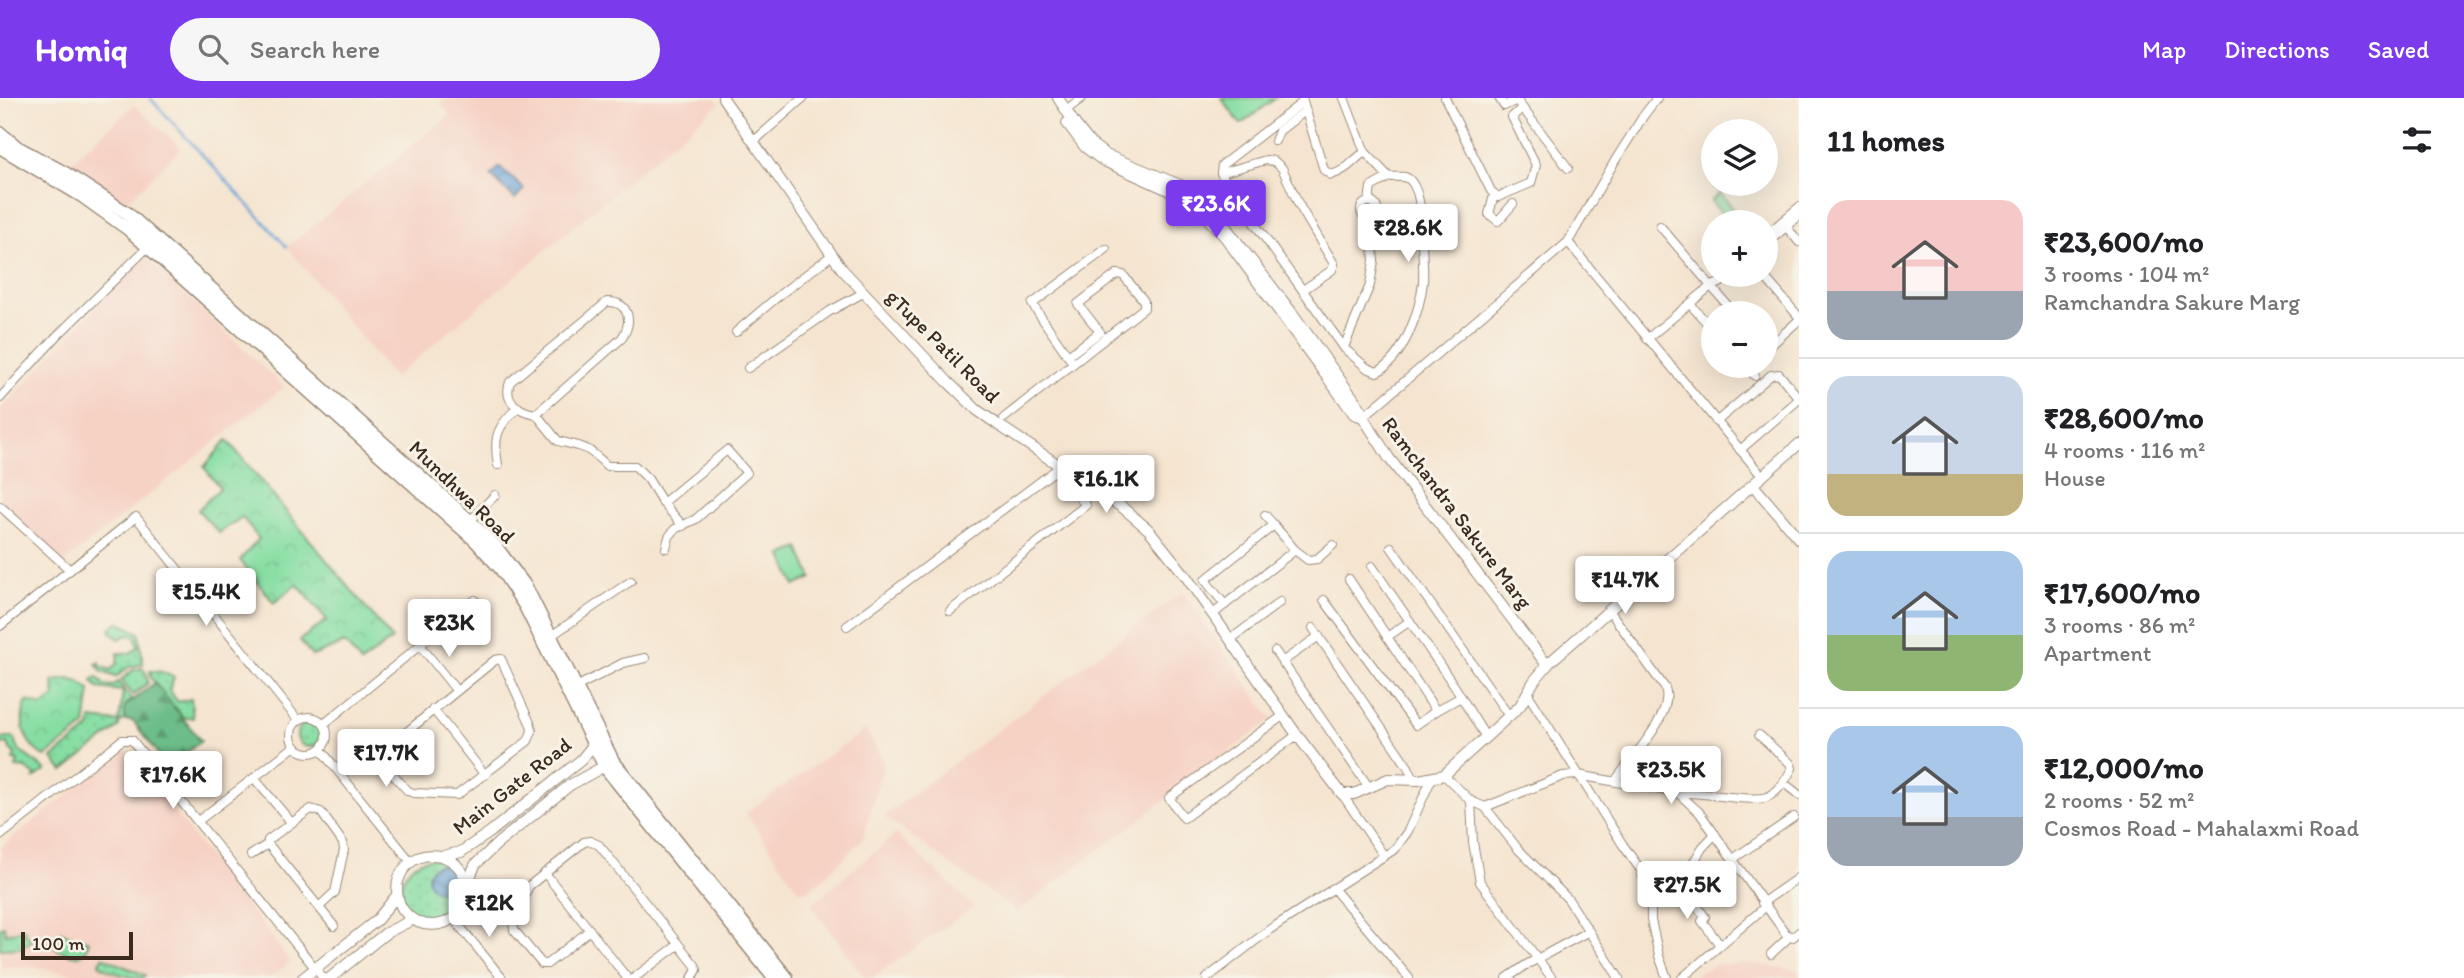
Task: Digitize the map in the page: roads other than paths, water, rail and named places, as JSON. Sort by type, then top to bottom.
[{"type":"highway","name":"Mundhwa Road","points":[[0,133],[5,147],[88,187],[127,213],[152,243],[488,554],[525,606],[609,764],[774,978]]},
{"type":"highway","name":"Mundhwa Road","points":[[152,243],[470,521],[496,547],[517,573],[534,601],[576,687],[597,742]]},
{"type":"highway","name":"Mundhwa Road","points":[[609,764],[787,978]]},
{"type":"street","name":"gTupe Patil Road","points":[[723,98],[832,255],[863,293],[947,381],[977,410],[1058,469],[1123,508],[1149,530],[1231,639],[1280,717],[1342,794]]},
{"type":"street","points":[[753,142],[803,98]]},
{"type":"street","name":"Ramchandra Sakure Marg","points":[[1050,98],[1085,147],[1110,165],[1180,186],[1214,212],[1293,314],[1335,381],[1361,409],[1363,417],[1392,462],[1547,665]]},
{"type":"street","name":"Ramchandra Sakure Marg","points":[[1058,98],[1090,142],[1106,155],[1153,179]]},
{"type":"street","points":[[1066,110],[1082,98]]},
{"type":"street","points":[[1344,98],[1365,152],[1389,177]]},
{"type":"street","points":[[1445,98],[1494,195],[1489,214],[1498,220],[1513,204]]},
{"type":"street","points":[[1499,98],[1504,106],[1518,102]]},
{"type":"street","points":[[1363,417],[1568,242],[1616,159],[1657,98]]},
{"type":"street","points":[[1494,195],[1505,196],[1531,183],[1536,165],[1512,117],[1518,102]]},
{"type":"street","points":[[1518,102],[1568,168]]},
{"type":"street","points":[[1303,104],[1324,170],[1331,175],[1347,169],[1365,152]]},
{"type":"street","points":[[1275,141],[1279,131],[1303,104]]},
{"type":"street","points":[[1303,104],[1222,165],[1220,173],[1344,348],[1367,368],[1377,372],[1387,367],[1403,346],[1419,304],[1423,282],[1422,216],[1410,179],[1389,177],[1371,187],[1369,202],[1376,209],[1371,217],[1374,261],[1370,285],[1344,348]]},
{"type":"street","points":[[1220,173],[1266,160],[1274,161],[1282,168],[1299,205],[1334,264],[1332,270],[1303,290]]},
{"type":"street","points":[[1778,231],[1799,207]]},
{"type":"street","points":[[1778,228],[1799,216]]},
{"type":"street","points":[[1784,224],[1799,242]]},
{"type":"street","points":[[1660,226],[1701,267]]},
{"type":"street","points":[[1568,242],[1762,476]]},
{"type":"street","points":[[0,398],[57,336],[152,243]]},
{"type":"street","points":[[1074,364],[1032,304],[1105,248]]},
{"type":"street","points":[[736,332],[832,255]]},
{"type":"street","points":[[1004,418],[1144,308],[1143,302],[1123,275],[1117,274],[1078,304],[1100,332],[1068,356]]},
{"type":"street","points":[[1647,339],[1708,287]]},
{"type":"street","points":[[1773,287],[1799,319],[1778,339]]},
{"type":"street","points":[[748,369],[830,311],[863,293]]},
{"type":"street","points":[[536,414],[622,338],[628,328],[623,305],[607,302],[510,382],[506,391],[518,407],[536,414],[558,441],[580,444],[591,450],[607,466],[635,466],[683,526]]},
{"type":"street","points":[[1690,304],[1701,316]]},
{"type":"street","points":[[1716,422],[1771,375],[1779,374],[1798,397],[1794,404],[1740,450]]},
{"type":"street","points":[[498,465],[496,451],[501,423],[518,407]]},
{"type":"street","points":[[1342,794],[1354,794],[1388,779],[1414,780],[1444,775],[1520,706],[1547,665],[1799,444]]},
{"type":"street","points":[[663,503],[724,451],[727,450],[747,473],[696,519],[675,529],[666,548]]},
{"type":"street","points":[[847,626],[1058,469],[1086,505],[950,611]]},
{"type":"street","points":[[1753,485],[1799,539]]},
{"type":"street","points":[[470,521],[495,495]]},
{"type":"street","points":[[0,506],[69,570]]},
{"type":"street","points":[[1265,515],[1303,558],[1313,560],[1333,545]]},
{"type":"street","points":[[0,626],[136,517],[298,720]]},
{"type":"street","points":[[1225,606],[1205,580],[1275,525]]},
{"type":"street","points":[[1391,547],[1509,716]]},
{"type":"street","points":[[1213,614],[1295,550]]},
{"type":"street","points":[[1372,566],[1485,736]]},
{"type":"street","points":[[1349,579],[1436,710]]},
{"type":"street","points":[[551,636],[631,581]]},
{"type":"street","points":[[324,724],[475,600]]},
{"type":"street","points":[[1324,600],[1416,725],[1436,710],[1461,697]]},
{"type":"street","points":[[1231,639],[1280,602]]},
{"type":"street","points":[[1609,610],[1668,696],[1663,715],[1616,780]]},
{"type":"street","points":[[1387,637],[1410,621]]},
{"type":"street","points":[[1313,628],[1408,767],[1414,780]]},
{"type":"street","points":[[1282,662],[1319,636]]},
{"type":"street","points":[[420,645],[456,690]]},
{"type":"street","points":[[1275,651],[1368,786]]},
{"type":"street","points":[[576,687],[622,663],[645,658]]},
{"type":"street","points":[[501,659],[531,725],[528,741],[457,795],[414,793],[404,788],[381,761],[382,752],[456,690],[495,660],[501,659]]},
{"type":"street","points":[[1528,694],[1640,869],[1651,900],[1651,920],[1667,978]]},
{"type":"street","points":[[433,709],[485,775]]},
{"type":"street","points":[[310,716],[324,724],[327,738],[321,750],[308,753],[295,746],[291,731],[298,720],[310,716]]},
{"type":"street","points":[[1280,717],[1169,798],[1184,818],[1295,736]]},
{"type":"street","points":[[1485,807],[1563,776],[1578,775],[1678,793],[1759,799],[1772,794],[1792,768],[1790,763],[1759,735]]},
{"type":"street","points":[[0,836],[122,740],[127,739],[138,744],[323,978]]},
{"type":"street","name":"Main Gate Road","points":[[443,856],[461,852],[488,833],[581,761],[597,742]]},
{"type":"street","points":[[198,821],[295,746]]},
{"type":"street","points":[[321,750],[411,862]]},
{"type":"street","name":"Main Gate Road","points":[[467,885],[475,865],[497,844],[570,785],[609,764]]},
{"type":"street","points":[[1444,775],[1471,801],[1485,807],[1518,849],[1569,899],[1619,978]]},
{"type":"street","points":[[254,778],[291,822]]},
{"type":"street","points":[[1207,978],[1269,930],[1395,849],[1408,831],[1432,778]]},
{"type":"street","points":[[1789,787],[1799,795]]},
{"type":"street","points":[[1678,793],[1699,812],[1789,937]]},
{"type":"street","points":[[1342,794],[1384,856]]},
{"type":"street","points":[[1471,801],[1473,842],[1480,882],[1552,978]]},
{"type":"street","points":[[251,855],[268,844],[268,840],[291,822],[316,809],[321,812],[343,844],[335,891],[319,907]]},
{"type":"street","points":[[1733,859],[1794,817]]},
{"type":"street","points":[[1651,900],[1689,870],[1702,848],[1715,834]]},
{"type":"street","points":[[590,930],[547,964],[542,964],[513,930],[513,920],[525,891],[584,842],[599,845],[697,970],[692,978]]},
{"type":"street","points":[[268,844],[334,926]]},
{"type":"street","points":[[422,856],[443,856],[459,867],[467,885],[464,905],[453,918],[432,926],[412,920],[399,904],[397,895],[400,875],[411,862],[422,856]]},
{"type":"street","points":[[545,873],[627,978]]},
{"type":"street","points":[[1682,978],[1799,877]]},
{"type":"street","points":[[1678,880],[1699,906],[1705,917],[1702,921],[1720,945]]},
{"type":"street","points":[[1333,888],[1409,978]]},
{"type":"street","points":[[303,978],[377,920],[397,895]]},
{"type":"street","points":[[453,918],[502,978]]},
{"type":"street","points":[[330,978],[386,933],[412,920]]},
{"type":"street","points":[[1507,978],[1589,931]]},
{"type":"street","points":[[1771,954],[1789,937],[1799,932]]},
{"type":"street","points":[[634,978],[678,945]]},
{"type":"water","points":[[500,167],[524,189],[515,199],[491,176]]},
{"type":"water","points":[[441,865],[450,869],[454,878],[450,887],[441,891],[432,887],[428,878],[432,869]]},
{"type":"waterway","points":[[150,98],[287,247]]}]
